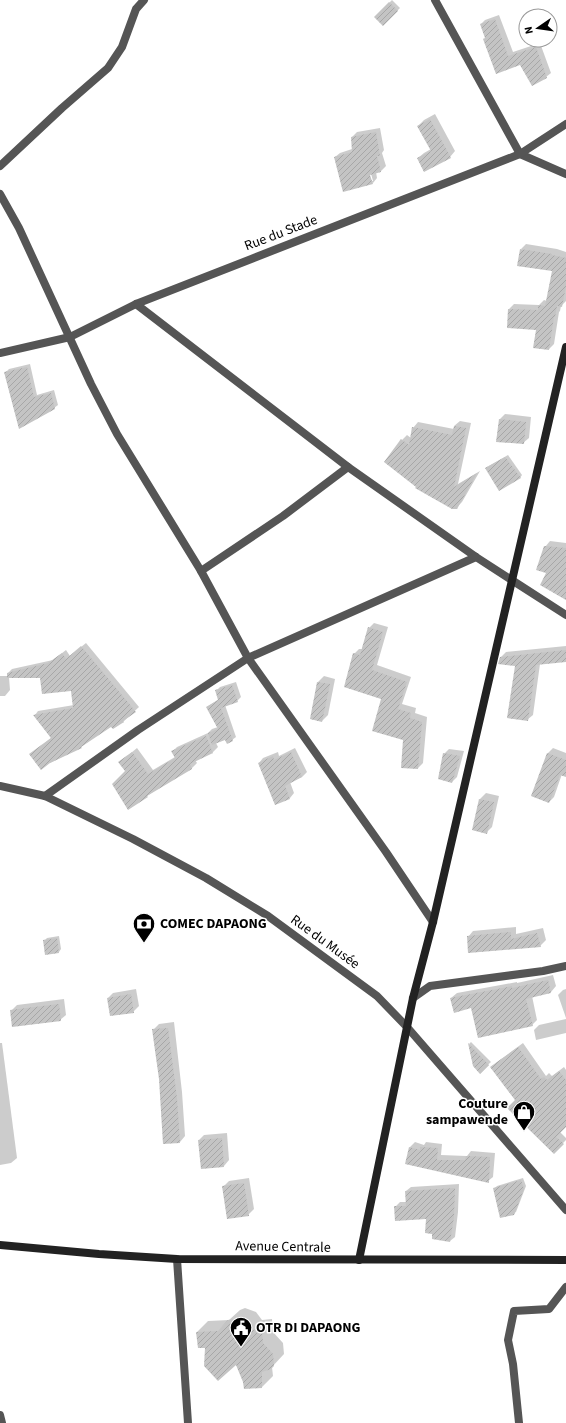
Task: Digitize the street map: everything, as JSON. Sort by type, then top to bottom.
[{"type":"street","points":[[0,166],[62,108],[108,68],[122,46],[136,9],[144,0]]},
{"type":"street","points":[[435,0],[520,154],[566,174]]},
{"type":"street","name":"Rue du Stade","points":[[0,353],[70,337],[136,304],[520,154],[566,124]]},
{"type":"street","points":[[0,194],[19,228],[91,384],[117,434],[201,571],[248,658],[386,852],[433,922]]},
{"type":"street","points":[[136,304],[348,467],[476,557],[566,615]]},
{"type":"street","points":[[359,1260],[413,998],[433,922],[566,347]]},
{"type":"street","points":[[201,571],[283,516],[348,467]]},
{"type":"street","points":[[45,796],[138,730],[248,658],[476,557]]},
{"type":"street","name":"Rue du Musée","points":[[0,786],[45,796],[146,846],[206,878],[268,916],[377,996],[407,1027],[566,1210]]},
{"type":"street","points":[[413,998],[430,986],[543,971],[566,966]]},
{"type":"street","name":"Avenue Centrale","points":[[0,1245],[177,1259],[566,1260]]},
{"type":"street","points":[[0,1251],[10,1245]]},
{"type":"street","points":[[177,1259],[188,1423]]},
{"type":"street","points":[[519,1423],[508,1340],[514,1311],[549,1309],[566,1287]]},
{"type":"street","points":[[0,1415],[2,1423]]},
{"type":"building","points":[[389,2],[398,11],[383,26],[374,17]]},
{"type":"building","points":[[495,19],[508,56],[536,48],[547,78],[532,86],[520,65],[496,74],[483,39],[485,38],[480,24]]},
{"type":"building","points":[[430,119],[451,158],[424,172],[417,158],[431,151],[417,126]]},
{"type":"building","points":[[376,132],[380,156],[377,156],[381,172],[370,175],[373,184],[343,192],[334,157],[352,152],[351,137]]},
{"type":"building","points":[[520,249],[552,254],[566,258],[566,286],[562,307],[557,306],[554,317],[549,350],[533,348],[536,330],[507,328],[508,309],[538,310],[538,305],[545,306],[552,271],[517,266]]},
{"type":"building","points":[[27,367],[34,397],[51,393],[55,409],[19,429],[4,372]]},
{"type":"building","points":[[499,419],[526,422],[524,444],[496,442]]},
{"type":"building","points":[[454,426],[466,428],[454,487],[477,473],[457,509],[452,509],[415,488],[416,487],[384,462],[401,439],[409,445],[412,427],[452,435]]},
{"type":"building","points":[[505,457],[521,478],[499,491],[485,468]]},
{"type":"building","points":[[544,546],[566,548],[566,600],[540,585],[546,573],[536,570]]},
{"type":"building","points":[[368,627],[383,632],[372,670],[407,682],[398,709],[411,713],[410,718],[422,722],[418,769],[401,768],[403,740],[372,731],[381,699],[344,687],[353,653],[360,655]]},
{"type":"building","points":[[81,646],[136,712],[123,721],[124,722],[113,729],[111,727],[81,747],[82,748],[50,763],[41,770],[29,754],[51,738],[33,715],[73,708],[71,691],[42,694],[40,678],[7,678],[7,673],[48,663],[62,653],[66,659]]},
{"type":"building","points":[[566,650],[566,662],[536,665],[528,721],[507,718],[515,666],[498,664],[500,657]]},
{"type":"building","points":[[317,682],[330,684],[322,722],[310,719]]},
{"type":"building","points":[[232,685],[238,702],[221,708],[233,741],[227,744],[225,740],[212,745],[208,733],[218,729],[206,707],[218,700],[215,690]]},
{"type":"building","points":[[206,736],[213,753],[190,764],[192,769],[147,796],[148,797],[128,810],[112,784],[125,771],[118,762],[132,752],[148,774],[175,758],[171,751]]},
{"type":"building","points":[[291,752],[302,777],[285,786],[290,799],[275,805],[258,763],[273,756],[274,760]]},
{"type":"building","points":[[443,753],[460,756],[452,783],[438,779]]},
{"type":"building","points":[[547,753],[566,760],[566,777],[560,775],[549,803],[531,796]]},
{"type":"building","points":[[479,799],[494,802],[487,834],[472,830]]},
{"type":"building","points":[[511,932],[511,939],[537,933],[541,947],[468,953],[467,936]]},
{"type":"building","points":[[57,938],[59,953],[45,955],[43,940]]},
{"type":"building","points":[[548,980],[551,993],[526,999],[533,1026],[478,1038],[471,1008],[454,1013],[450,998],[512,986],[512,988]]},
{"type":"building","points":[[131,994],[134,1013],[110,1016],[107,998]]},
{"type":"building","points":[[59,1004],[61,1021],[12,1027],[10,1010]]},
{"type":"building","points":[[168,1028],[177,1098],[180,1143],[163,1144],[159,1079],[152,1029]]},
{"type":"building","points":[[468,1043],[489,1065],[480,1074],[473,1066]]},
{"type":"building","points":[[518,1047],[541,1079],[544,1077],[547,1080],[559,1071],[566,1080],[566,1127],[556,1137],[564,1144],[554,1154],[507,1108],[515,1100],[490,1067]]},
{"type":"building","points":[[222,1138],[224,1167],[201,1169],[198,1140]]},
{"type":"building","points":[[409,1147],[420,1150],[420,1147],[438,1148],[437,1160],[465,1160],[466,1156],[490,1157],[489,1183],[405,1164]]},
{"type":"building","points":[[521,1180],[524,1189],[514,1215],[500,1218],[493,1188]]},
{"type":"building","points":[[244,1183],[249,1216],[227,1219],[222,1186]]},
{"type":"building","points":[[455,1188],[454,1217],[450,1242],[432,1239],[432,1234],[425,1233],[426,1219],[395,1221],[394,1206],[406,1206],[405,1191]]},
{"type":"building","points":[[234,1319],[245,1323],[251,1330],[262,1329],[263,1343],[273,1354],[274,1366],[271,1369],[262,1372],[262,1388],[244,1389],[243,1382],[236,1365],[218,1381],[204,1366],[205,1348],[198,1348],[196,1332],[218,1331],[228,1320]]},
{"type":"place","name":"COMEC DAPAONG","points":[[144,944]]},
{"type":"place","name":"Couture sampawende","points":[[524,1132]]},
{"type":"place","name":"OTR DI DAPAONG","points":[[241,1348]]}]
